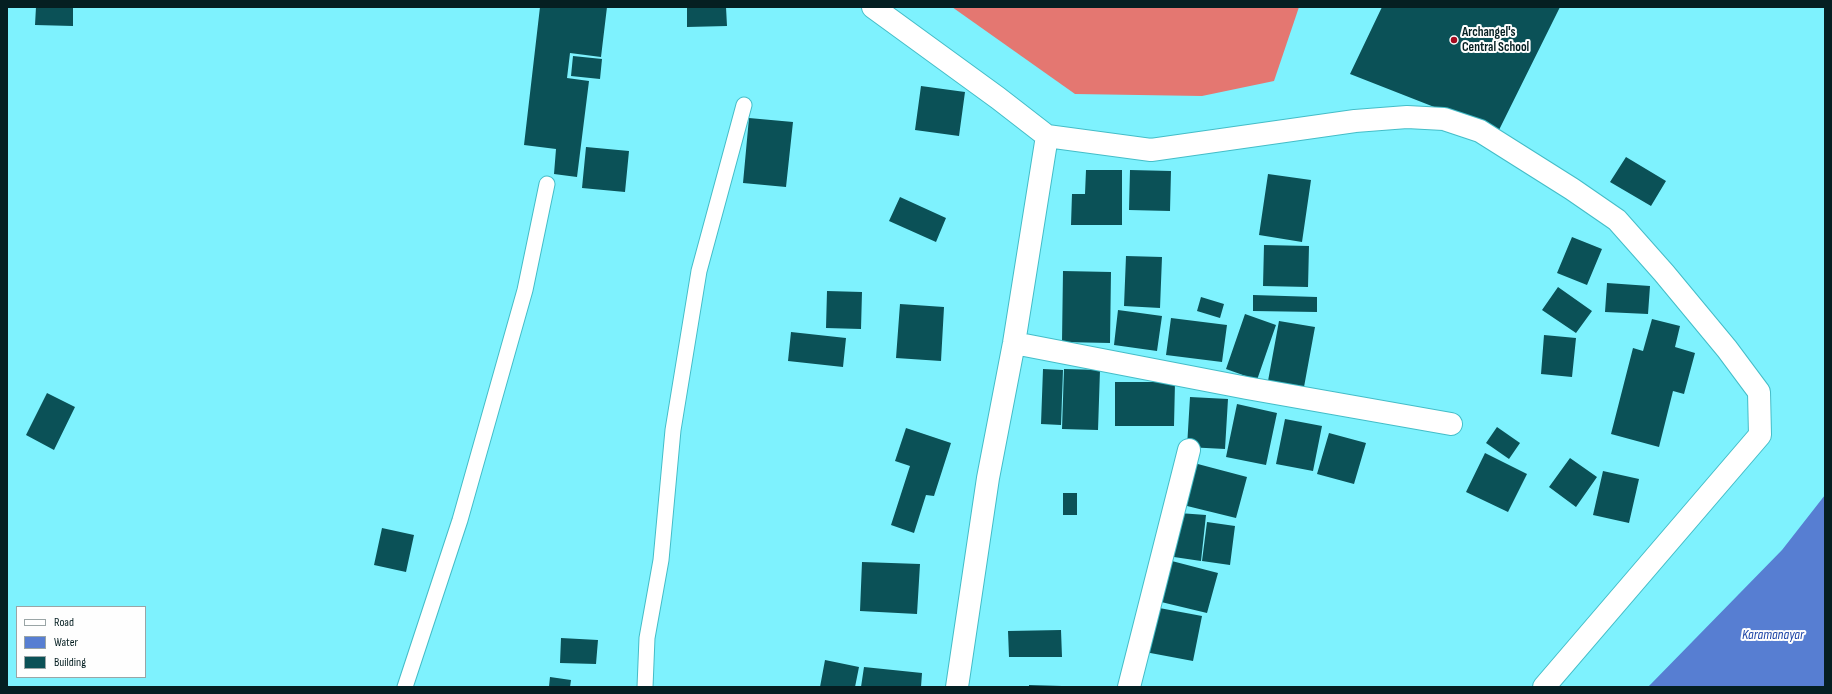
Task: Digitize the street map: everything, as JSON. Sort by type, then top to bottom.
[{"type":"street","points":[[872,7],[998,98],[1047,136],[1151,150],[1355,121],[1407,117],[1444,119],[1480,132],[1572,189],[1617,220],[1727,349],[1759,392],[1760,435],[1544,687]]},
{"type":"street","points":[[957,687],[988,478],[1014,342],[1047,136]]},
{"type":"street","points":[[1014,342],[1247,388],[1451,424]]},
{"type":"street","points":[[1129,687],[1189,450]]},
{"type":"lane","points":[[645,687],[648,638],[661,560],[673,430],[698,279],[744,105]]},
{"type":"lane","points":[[405,687],[460,520],[519,313],[547,184]]},
{"type":"shaded area","points":[[952,7],[1299,7],[1274,81],[1202,96],[1075,94]]},
{"type":"water","name":"Karamanayar","points":[[1825,495],[1825,687],[1648,687],[1782,550]]},
{"type":"building","points":[[36,7],[73,7],[73,26],[35,25]]},
{"type":"building","points":[[540,7],[607,7],[601,57],[570,53],[567,78],[589,81],[577,177],[554,174],[556,149],[524,145]]},
{"type":"building","points":[[687,7],[726,7],[727,26],[687,27]]},
{"type":"building","name":"Archangel's Central School","points":[[1382,7],[1560,7],[1498,132],[1350,74]]},
{"type":"building","points":[[573,56],[602,59],[600,79],[571,76]]},
{"type":"building","points":[[921,86],[965,92],[959,136],[915,130]]},
{"type":"building","points":[[749,118],[793,122],[786,187],[743,183]]},
{"type":"building","points":[[586,147],[629,151],[625,192],[582,188]]},
{"type":"building","points":[[1626,157],[1666,181],[1651,206],[1610,182]]},
{"type":"building","points":[[1086,170],[1122,170],[1122,225],[1071,225],[1072,194],[1085,194]]},
{"type":"building","points":[[1130,170],[1171,171],[1170,211],[1129,210]]},
{"type":"building","points":[[1268,174],[1311,180],[1302,242],[1259,235]]},
{"type":"building","points":[[900,197],[946,218],[936,242],[889,221]]},
{"type":"building","points":[[1572,237],[1602,249],[1587,285],[1557,273]]},
{"type":"building","points":[[1264,245],[1309,246],[1308,287],[1263,286]]},
{"type":"building","points":[[1126,256],[1162,257],[1160,308],[1124,306]]},
{"type":"building","points":[[1063,271],[1111,272],[1110,343],[1062,342]]},
{"type":"building","points":[[1607,283],[1650,286],[1648,314],[1605,312]]},
{"type":"building","points":[[1558,287],[1592,311],[1576,333],[1542,310]]},
{"type":"building","points":[[827,291],[862,292],[861,329],[826,328]]},
{"type":"building","points":[[1253,295],[1317,297],[1317,312],[1253,311]]},
{"type":"building","points":[[1201,297],[1224,304],[1220,318],[1197,311]]},
{"type":"building","points":[[900,304],[944,307],[941,361],[896,358]]},
{"type":"building","points":[[1118,310],[1162,316],[1157,351],[1114,345]]},
{"type":"building","points":[[1245,314],[1276,325],[1257,380],[1226,369]]},
{"type":"building","points":[[1171,318],[1227,325],[1222,362],[1166,355]]},
{"type":"building","points":[[1652,319],[1680,326],[1675,347],[1695,353],[1684,394],[1673,391],[1659,447],[1611,434],[1633,348],[1643,351]]},
{"type":"building","points":[[1279,321],[1315,327],[1304,387],[1268,381]]},
{"type":"building","points":[[791,332],[846,338],[843,367],[788,361]]},
{"type":"building","points":[[1544,335],[1576,338],[1572,377],[1541,374]]},
{"type":"building","points":[[1043,369],[1063,370],[1061,425],[1041,424]]},
{"type":"building","points":[[1064,369],[1100,370],[1098,430],[1062,429]]},
{"type":"building","points":[[1115,382],[1175,382],[1174,426],[1115,426]]},
{"type":"building","points":[[47,393],[75,407],[54,450],[26,435]]},
{"type":"building","points":[[1190,397],[1228,399],[1225,449],[1187,447]]},
{"type":"building","points":[[1237,404],[1277,413],[1266,465],[1226,457]]},
{"type":"building","points":[[1285,419],[1322,426],[1313,471],[1276,464]]},
{"type":"building","points":[[1497,427],[1520,443],[1509,459],[1486,443]]},
{"type":"building","points":[[906,428],[951,443],[934,496],[926,495],[914,533],[891,525],[910,466],[895,461]]},
{"type":"building","points":[[1329,433],[1366,443],[1354,484],[1317,474]]},
{"type":"building","points":[[1485,453],[1527,474],[1508,512],[1466,492]]},
{"type":"building","points":[[1570,458],[1597,477],[1576,507],[1549,487]]},
{"type":"building","points":[[1194,463],[1247,477],[1236,518],[1183,505]]},
{"type":"building","points":[[1603,471],[1639,479],[1629,523],[1593,515]]},
{"type":"building","points":[[1063,493],[1077,493],[1077,515],[1063,515]]},
{"type":"building","points":[[1179,513],[1206,515],[1201,561],[1174,557]]},
{"type":"building","points":[[1207,522],[1235,526],[1230,565],[1202,561]]},
{"type":"building","points":[[382,528],[414,535],[406,572],[374,565]]},
{"type":"building","points":[[1168,560],[1218,573],[1207,613],[1157,601]]},
{"type":"building","points":[[862,562],[920,564],[917,614],[860,611]]},
{"type":"building","points":[[1154,607],[1202,616],[1193,661],[1145,652]]},
{"type":"building","points":[[1061,630],[1062,657],[1009,657],[1008,631]]},
{"type":"building","points":[[561,638],[598,640],[596,664],[560,663]]},
{"type":"building","points":[[825,660],[859,667],[855,687],[820,687]]},
{"type":"building","points":[[864,667],[922,673],[921,687],[861,687]]},
{"type":"building","points":[[550,677],[571,680],[570,687],[549,687]]},
{"type":"building","points":[[1029,685],[1062,686],[1062,687],[1029,687]]},
{"type":"place","name":"Archangel's Central School","points":[[1454,40]]}]
